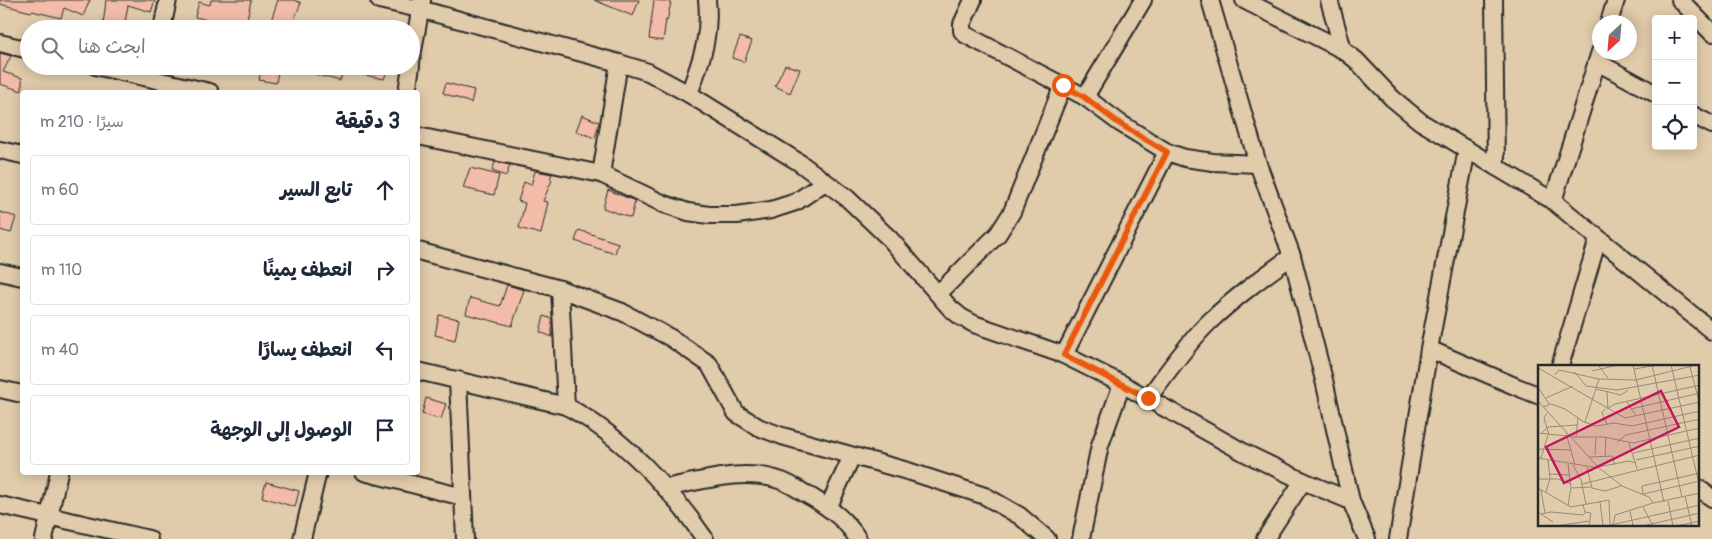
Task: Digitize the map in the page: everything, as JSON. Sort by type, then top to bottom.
[{"type":"street","points":[[164,20],[168,0]]},
{"type":"street","points":[[379,0],[420,4],[648,72],[689,94],[800,163],[847,198],[890,239],[961,318],[1064,355],[1148,398],[1245,453],[1303,481],[1351,501]]},
{"type":"street","points":[[689,94],[704,51],[709,19],[707,0]]},
{"type":"street","points":[[973,0],[962,24],[962,31],[966,35],[1084,97],[1120,124],[1167,152],[1185,158],[1213,162],[1258,164]]},
{"type":"street","points":[[1084,97],[1143,0]]},
{"type":"street","points":[[1210,0],[1258,164],[1292,256],[1324,380],[1351,501],[1367,539]]},
{"type":"street","points":[[1244,0],[1343,50],[1392,98],[1421,122],[1553,202],[1712,331]]},
{"type":"street","points":[[1329,0],[1343,50]]},
{"type":"street","points":[[1494,0],[1496,167]]},
{"type":"street","points":[[1611,15],[1616,0]]},
{"type":"street","points":[[1680,0],[1712,34]]},
{"type":"street","points":[[418,20],[420,4]]},
{"type":"street","points":[[0,43],[20,48]]},
{"type":"street","points":[[1553,202],[1597,60]]},
{"type":"street","points":[[1603,60],[1652,91]]},
{"type":"street","points":[[601,174],[619,63]]},
{"type":"street","points":[[130,75],[200,90]]},
{"type":"street","points":[[407,90],[410,75]]},
{"type":"street","points":[[938,294],[998,234],[1012,212],[1063,85]]},
{"type":"street","points":[[1697,117],[1712,125]]},
{"type":"street","points":[[420,136],[601,174],[664,204],[688,212],[709,215],[737,215],[771,210],[796,202],[825,182]]},
{"type":"street","points":[[0,150],[20,155]]},
{"type":"street","points":[[1398,539],[1429,348],[1467,150]]},
{"type":"street","points":[[1064,355],[1167,152]]},
{"type":"street","points":[[1560,365],[1598,239]]},
{"type":"street","points":[[420,252],[560,289],[622,312],[670,338],[709,364],[736,413],[758,427],[782,436],[949,483],[985,496],[1020,516],[1047,539]]},
{"type":"street","points":[[1148,398],[1184,351],[1208,324],[1244,292],[1292,256]]},
{"type":"street","points":[[0,272],[20,277]]},
{"type":"street","points":[[560,289],[566,406]]},
{"type":"street","points":[[1429,348],[1517,388],[1538,395]]},
{"type":"street","points":[[420,371],[566,406],[591,420],[624,446],[664,488],[705,539]]},
{"type":"street","points":[[458,380],[465,539]]},
{"type":"street","points":[[1081,539],[1100,445],[1122,384]]},
{"type":"street","points":[[0,389],[20,394]]},
{"type":"street","points":[[828,508],[852,456]]},
{"type":"street","points":[[44,539],[58,475]]},
{"type":"street","points":[[302,539],[317,475]]},
{"type":"street","points":[[376,475],[463,497]]},
{"type":"street","points":[[664,488],[742,475],[766,476],[784,482],[828,508],[849,525],[858,539]]},
{"type":"street","points":[[1265,539],[1303,481]]},
{"type":"street","points":[[1700,489],[1712,498]]},
{"type":"street","points":[[0,505],[149,539]]},
{"type":"building","points":[[0,0],[90,0],[83,16],[64,8],[61,18],[0,4]]},
{"type":"building","points":[[106,0],[155,0],[151,12],[128,5],[125,20],[104,20]]},
{"type":"building","points":[[211,0],[251,0],[247,20],[208,20],[195,17],[199,2],[210,5]]},
{"type":"building","points":[[278,0],[294,0],[301,3],[294,20],[271,20]]},
{"type":"building","points":[[594,0],[639,0],[633,16]]},
{"type":"building","points":[[654,0],[671,2],[663,41],[649,39]]},
{"type":"building","points":[[740,37],[752,41],[744,62],[732,58]]},
{"type":"building","points":[[0,53],[11,56],[3,72],[22,78],[22,90],[0,84]]},
{"type":"building","points":[[785,65],[800,69],[790,93],[775,86]]},
{"type":"building","points":[[260,75],[277,75],[276,83],[259,80]]},
{"type":"building","points":[[318,75],[342,75],[340,81]]},
{"type":"building","points":[[365,75],[386,75],[384,79]]},
{"type":"building","points":[[446,83],[474,90],[471,103],[443,93]]},
{"type":"building","points":[[582,115],[599,122],[595,138],[576,131]]},
{"type":"building","points":[[495,162],[510,165],[506,176],[492,171]]},
{"type":"building","points":[[470,168],[499,175],[494,195],[463,188]]},
{"type":"building","points":[[535,171],[552,174],[550,179],[552,180],[543,201],[548,202],[541,234],[519,228],[525,203],[518,201],[524,182],[531,185]]},
{"type":"building","points":[[608,190],[635,201],[631,218],[603,208]]},
{"type":"building","points":[[0,212],[16,217],[11,233],[0,230]]},
{"type":"building","points":[[579,230],[618,243],[615,254],[575,241]]},
{"type":"building","points":[[507,285],[524,290],[512,326],[466,314],[470,298],[500,306]]},
{"type":"building","points":[[439,315],[459,319],[455,340],[435,335]]},
{"type":"building","points":[[544,316],[552,319],[552,337],[540,332]]},
{"type":"building","points":[[426,398],[446,404],[441,419],[422,414]]},
{"type":"building","points":[[266,482],[299,491],[295,507],[262,497]]},
{"type":"route","points":[[1063,85],[1084,97],[1120,124],[1167,152],[1064,355],[1148,398]]}]
